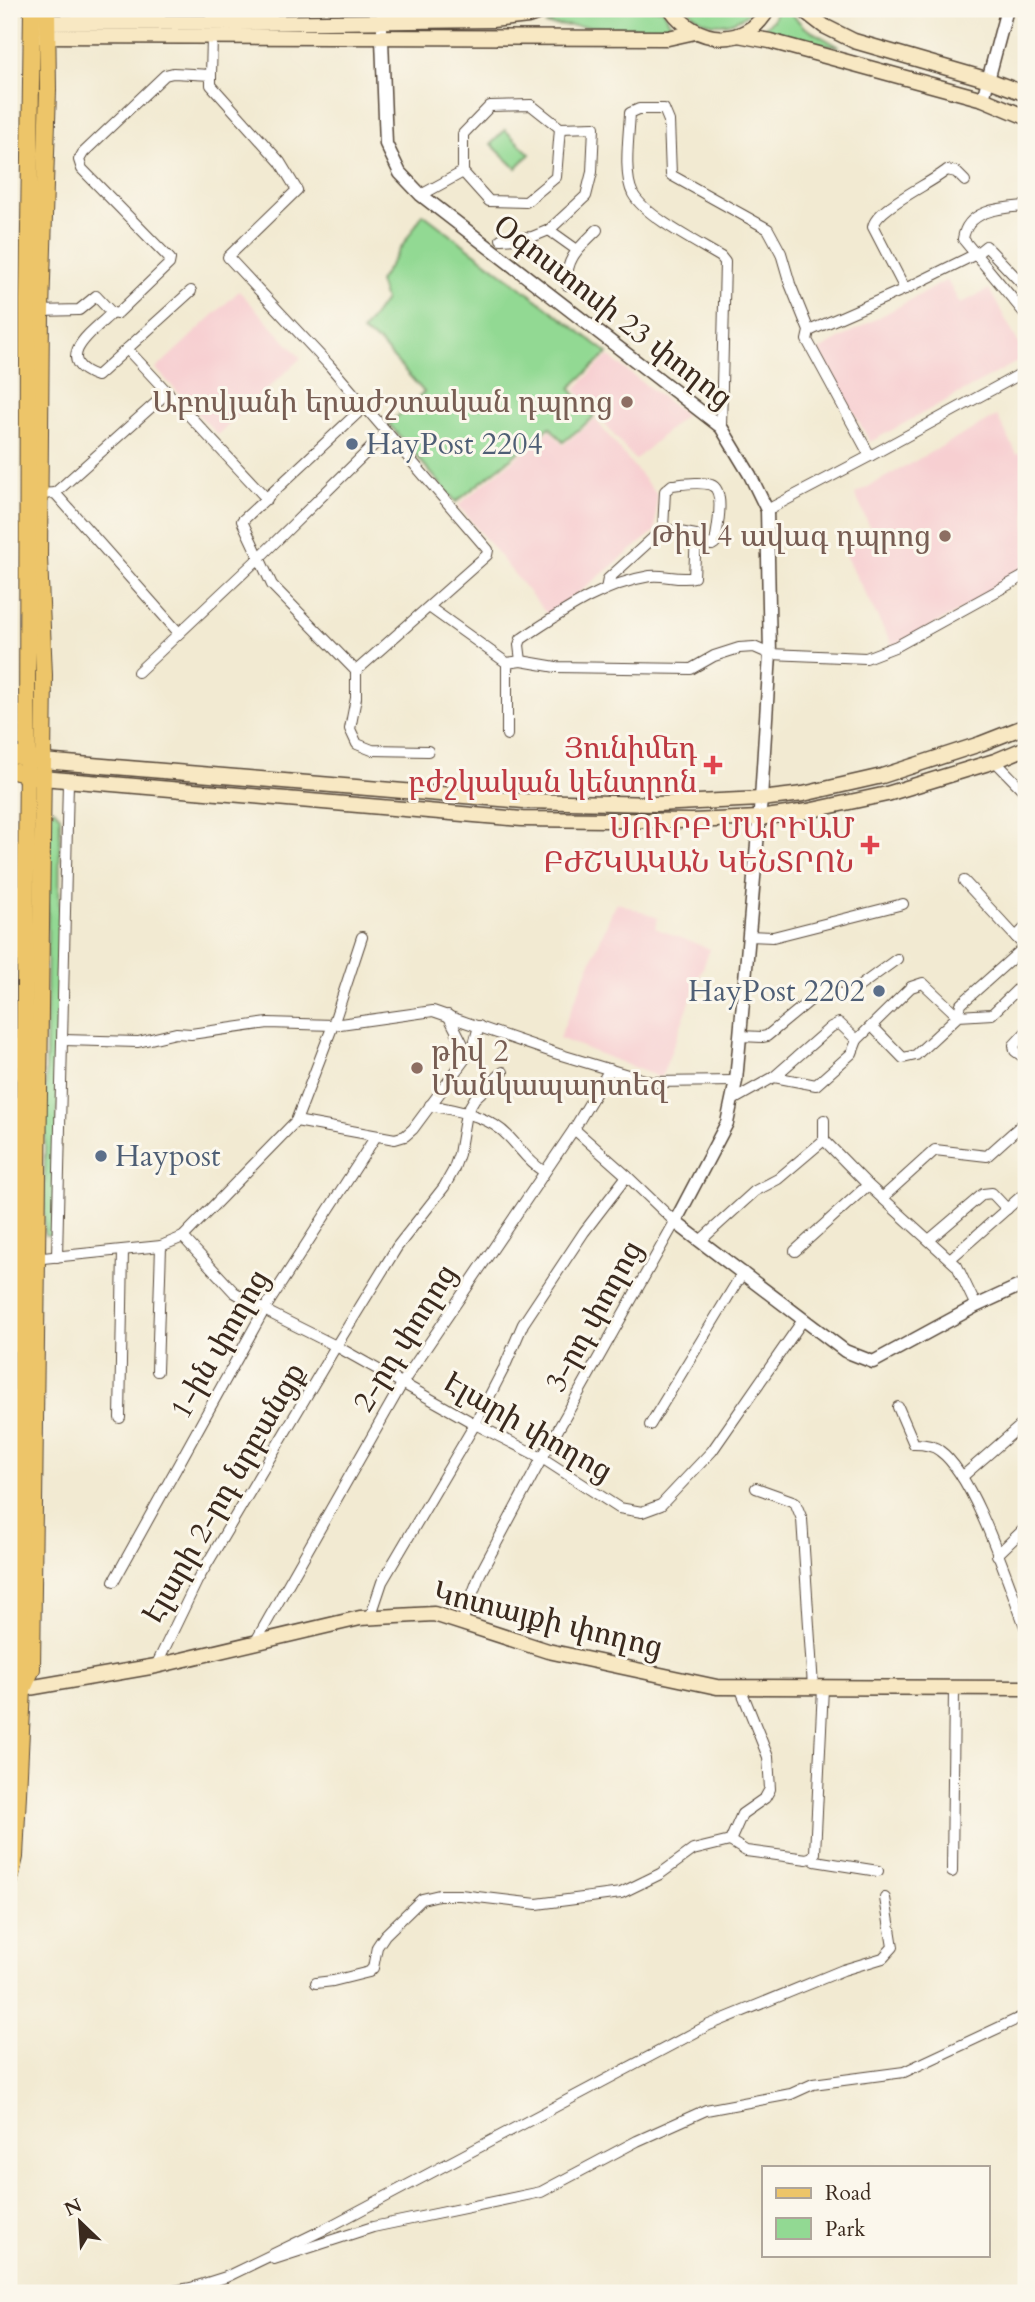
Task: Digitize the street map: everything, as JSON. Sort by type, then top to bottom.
[{"type":"main road","points":[[40,22],[382,15],[492,20],[548,9]]},
{"type":"main road","points":[[671,9],[681,23],[710,37],[738,35],[770,41],[983,99],[1026,117]]},
{"type":"main road","points":[[738,35],[755,25],[768,9]]},
{"type":"main road","points":[[802,9],[824,26],[855,41],[989,80],[1026,94]]},
{"type":"main road","points":[[40,22],[212,38],[668,38],[695,32]]},
{"type":"main road","points":[[35,760],[35,311],[47,147],[40,22]]},
{"type":"main road","points":[[9,1884],[15,1857],[23,1689],[19,1665],[31,1259],[34,777],[48,494],[35,311]]},
{"type":"main road","points":[[9,754],[35,760],[524,801],[656,804],[761,799],[803,794],[882,776],[1026,726]]},
{"type":"main road","points":[[9,771],[68,782],[522,819],[656,822],[759,818],[808,811],[887,794],[995,761],[1026,748]]},
{"type":"main road","name":"Կոտայքի փողոց","points":[[23,1689],[156,1665],[370,1618],[434,1614],[548,1651],[717,1687],[1026,1688]]},
{"type":"street","points":[[983,99],[1007,9]]},
{"type":"street","points":[[382,15],[382,39]]},
{"type":"street","points":[[212,38],[211,85],[280,162],[297,190],[228,257],[365,406],[488,550],[487,555],[356,671]]},
{"type":"street","name":"Օգոստոսի 23 փողոց","points":[[382,39],[386,144],[400,173],[421,195],[720,427],[767,510],[770,654],[761,799],[736,1081],[727,1123],[719,1142],[675,1222]]},
{"type":"street","points":[[35,311],[79,310],[96,296],[112,313],[117,314],[171,261],[82,169],[79,160],[83,153],[165,75],[211,75]]},
{"type":"street","points":[[501,239],[533,237],[549,230],[586,196],[593,172],[594,127],[560,128],[531,105],[490,106],[463,134],[463,172],[489,201],[526,202],[556,177],[560,128]]},
{"type":"street","points":[[720,427],[725,262],[647,211],[633,193],[628,173],[630,113],[639,109],[664,109],[670,121],[671,175],[768,229],[781,253],[809,331],[807,340],[870,456]]},
{"type":"street","points":[[905,289],[873,227],[874,219],[886,207],[912,194],[947,170],[956,172],[965,181]]},
{"type":"street","points":[[421,195],[463,172]]},
{"type":"street","points":[[1026,206],[999,208],[972,219],[964,229],[963,239],[1026,315]]},
{"type":"street","points":[[549,230],[577,250]]},
{"type":"street","points":[[567,285],[566,269],[577,250],[597,230]]},
{"type":"street","points":[[809,331],[905,289],[976,254],[986,246],[1026,288]]},
{"type":"street","points":[[112,313],[79,344],[75,353],[88,372],[97,376],[191,291]]},
{"type":"street","points":[[127,349],[267,499]]},
{"type":"street","points":[[767,510],[1026,371]]},
{"type":"street","points":[[167,392],[48,494],[179,633]]},
{"type":"street","points":[[365,406],[242,521],[272,585],[356,671],[356,698],[350,729],[357,744],[372,750],[428,751]]},
{"type":"street","points":[[138,672],[387,432]]},
{"type":"street","points":[[606,589],[608,579],[663,529],[666,491],[672,485],[708,484],[715,486],[720,494],[715,543],[712,545],[696,542]]},
{"type":"street","points":[[521,661],[521,639],[587,597],[651,576],[691,579],[695,574],[694,533],[663,529]]},
{"type":"street","points":[[429,607],[507,663],[521,661],[556,667],[691,669],[714,656],[739,648],[754,647],[770,654],[866,658],[897,646],[1026,575]]},
{"type":"street","points":[[507,663],[507,735]]},
{"type":"street","points":[[995,761],[1026,793]]},
{"type":"street","points":[[57,1257],[68,782]]},
{"type":"street","points":[[872,1026],[903,1058],[916,1055],[958,1016],[961,1004],[1022,951],[1016,937],[964,881]]},
{"type":"street","points":[[749,936],[773,937],[903,904]]},
{"type":"street","points":[[1016,937],[1026,927]]},
{"type":"street","points":[[31,1259],[161,1246],[183,1237],[296,1121],[333,1025],[362,937]]},
{"type":"street","points":[[740,1035],[767,1036],[824,989],[842,996],[851,994],[897,959]]},
{"type":"street","points":[[774,1077],[816,1085],[852,1053],[857,1041],[911,988],[923,983],[958,1016],[992,1014],[1026,981]]},
{"type":"street","points":[[63,1040],[138,1042],[176,1033],[191,1034],[268,1023],[333,1025],[433,1011],[558,1054],[651,1082],[736,1081]]},
{"type":"street","points":[[448,1015],[468,1054]]},
{"type":"street","points":[[733,1100],[774,1077],[839,1023],[857,1041]]},
{"type":"street","points":[[296,1121],[395,1139],[405,1136],[468,1054],[477,1037],[479,1026]]},
{"type":"street","points":[[1026,1032],[1014,1045],[1016,1051],[1026,1059]]},
{"type":"street","name":"2-րդ փողոց","points":[[256,1641],[403,1382],[573,1129],[610,1069]]},
{"type":"street","points":[[467,1114],[475,1098],[503,1072]]},
{"type":"street","points":[[430,1105],[482,1118],[495,1125],[507,1135],[526,1159],[543,1171]]},
{"type":"street","name":"Էլարի 2-րդ նրբանցք","points":[[156,1665],[197,1581],[337,1346],[397,1247],[444,1187],[459,1154],[467,1114]]},
{"type":"street","points":[[824,1120],[824,1140],[868,1185],[957,1266],[976,1306]]},
{"type":"street","points":[[882,1198],[936,1150],[987,1156],[1026,1121]]},
{"type":"street","points":[[573,1129],[675,1222],[845,1351],[873,1362],[976,1306],[1026,1283]]},
{"type":"street","name":"1-ին փողոց","points":[[114,1581],[264,1310],[376,1136]]},
{"type":"street","points":[[700,1241],[755,1191],[778,1180],[824,1140]]},
{"type":"street","points":[[370,1618],[382,1582],[475,1424],[523,1324],[584,1232],[627,1176]]},
{"type":"street","points":[[795,1251],[868,1185]]},
{"type":"street","points":[[950,1259],[1026,1192]]},
{"type":"street","points":[[929,1240],[983,1194],[992,1193],[1007,1209]]},
{"type":"street","name":"3-րդ փողոց","points":[[462,1622],[480,1574],[675,1222]]},
{"type":"street","name":"Էլարի փողոց","points":[[183,1237],[234,1292],[264,1310],[337,1346],[475,1424],[542,1458],[619,1508],[642,1512],[662,1505],[712,1451],[803,1320]]},
{"type":"street","points":[[157,1371],[161,1246]]},
{"type":"street","points":[[120,1418],[123,1250]]},
{"type":"street","points":[[650,1425],[743,1272]]},
{"type":"street","points":[[898,1407],[914,1444],[939,1450],[960,1471],[974,1499],[1026,1629]]},
{"type":"street","points":[[962,1477],[1026,1421],[1026,1417]]},
{"type":"street","points":[[756,1488],[795,1502],[802,1519],[818,1687],[815,1853],[812,1857]]},
{"type":"street","points":[[997,1555],[1026,1527]]},
{"type":"street","points":[[730,1841],[743,1814],[765,1798],[771,1781],[768,1757],[740,1687]]},
{"type":"street","points":[[952,1872],[954,1689]]},
{"type":"street","points":[[316,1983],[369,1972],[373,1968],[377,1947],[385,1935],[422,1899],[439,1895],[537,1904],[621,1894],[660,1874],[694,1850],[730,1841],[746,1851],[812,1857],[815,1861],[878,1871]]},
{"type":"street","points":[[162,2293],[191,2288],[226,2277],[325,2229],[709,2025],[843,1970],[883,1958],[893,1947],[885,1898]]},
{"type":"street","points":[[247,2266],[319,2246],[373,2227],[541,2192],[637,2141],[706,2110],[791,2094],[813,2084],[904,2071],[1026,2014]]},
{"type":"shaded area","points":[[947,280],[960,304],[989,289],[1026,357],[870,442],[819,350]]},
{"type":"shaded area","points":[[239,291],[301,358],[218,435],[156,369]]},
{"type":"shaded area","name":"Աբովյանի երաժշտական դպրոց","points":[[608,356],[685,415],[635,460],[575,389]]},
{"type":"shaded area","name":"Թիվ 4 ավագ դպրոց","points":[[997,416],[1017,454],[1026,451],[1026,574],[893,647],[845,555],[871,530],[855,494]]},
{"type":"shaded area","points":[[595,419],[657,495],[655,531],[549,617],[458,505],[550,430],[563,445]]},
{"type":"shaded area","points":[[9,425],[14,726],[9,727]]},
{"type":"shaded area","points":[[616,902],[658,918],[655,928],[710,949],[661,1078],[559,1038]]},
{"type":"green space","points":[[580,9],[663,9],[673,29],[545,25]]},
{"type":"green space","points":[[688,9],[753,9],[738,20],[720,24],[703,21]]},
{"type":"green space","points":[[777,9],[787,9],[804,27],[840,47],[758,33],[773,20]]},
{"type":"green space","points":[[505,130],[530,154],[516,168],[491,144]]},
{"type":"green space","points":[[423,214],[608,353],[570,388],[594,417],[563,442],[550,427],[456,502],[389,424],[424,392],[379,342],[362,332],[385,300],[379,282]]},
{"type":"green space","points":[[54,809],[60,816],[57,1228],[53,1235],[45,1235],[49,812]]},
{"type":"place","name":"Աբովյանի երաժշտական դպրոց","points":[[627,402]]},
{"type":"place","name":"HayPost 2204","points":[[352,444]]},
{"type":"place","name":"Թիվ 4 ավագ դպրոց","points":[[945,536]]},
{"type":"place","name":"Յունիմեդ բժշկական կենտրոն","points":[[713,765]]},
{"type":"place","name":"ՍՈՒՐԲ ՄԱՐԻԱՄ ԲԺՇԿԱԿԱՆ ԿԵՆՏՐՈՆ","points":[[870,845]]},
{"type":"place","name":"HayPost 2202","points":[[879,991]]},
{"type":"place","name":"թիվ 2 Մանկապարտեզ","points":[[417,1068]]},
{"type":"place","name":"Haypost","points":[[101,1156]]}]
